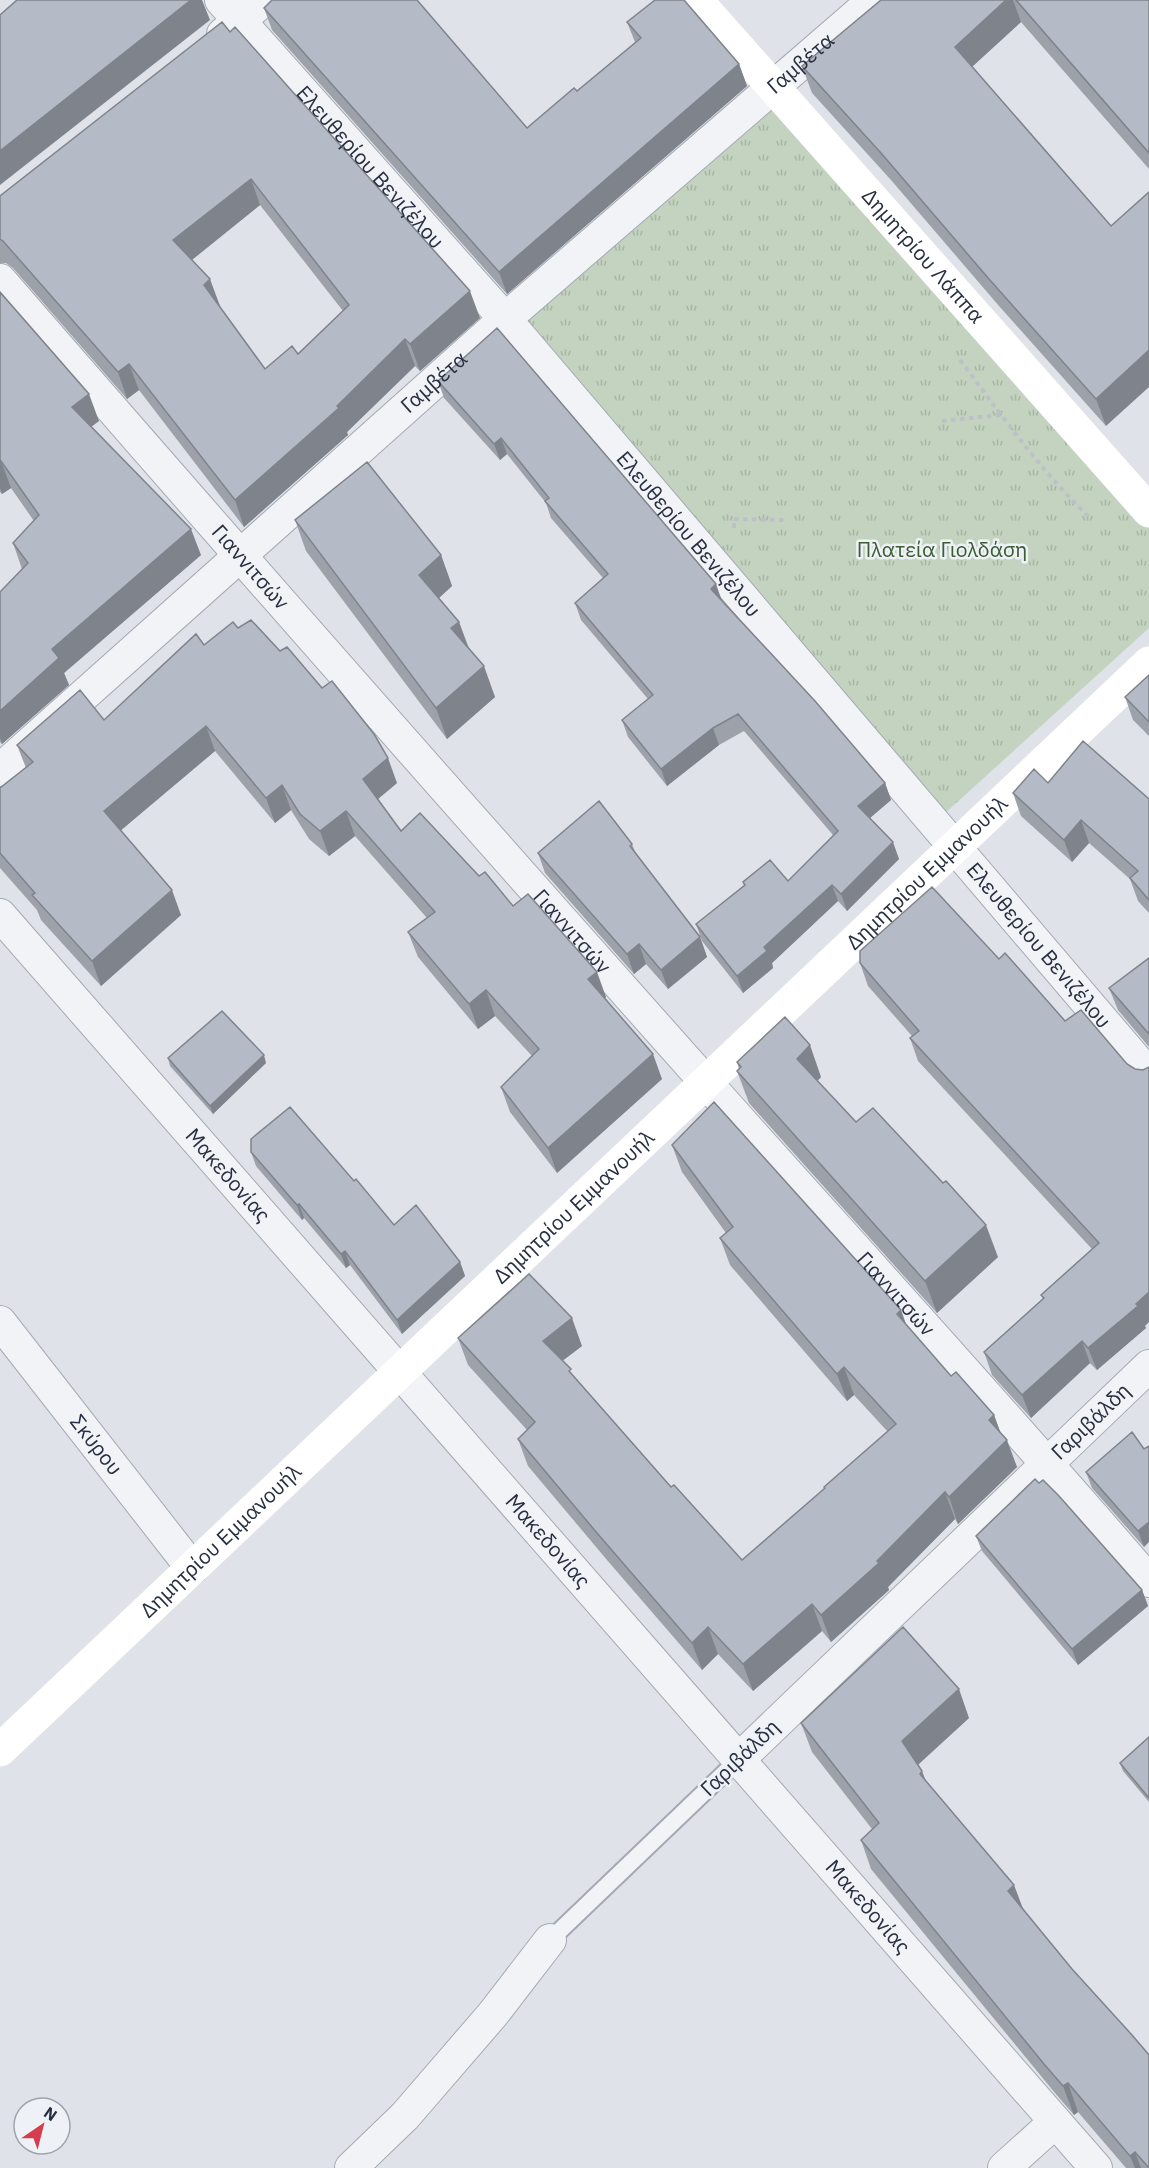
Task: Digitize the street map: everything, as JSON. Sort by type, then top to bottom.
[{"type":"street","points":[[202,49],[230,10],[264,0]]},
{"type":"street","name":"Δημητρίου Λάππα","points":[[696,0],[1149,511]]},
{"type":"street","name":"Γαμβέτα","points":[[0,770],[505,319],[874,0]]},
{"type":"street","name":"Ελευθερίου Βενιζέλου","points":[[230,10],[505,319],[1149,1075]]},
{"type":"street","name":"Γιαννιτσών","points":[[0,280],[239,556],[1047,1462],[1149,1581]]},
{"type":"street","name":"Δημητρίου Εμμανουήλ","points":[[2,1746],[1149,663]]},
{"type":"street","name":"Μακεδονίας","points":[[0,915],[1096,2168]]},
{"type":"street","name":"Σκύρου","points":[[0,1322],[192,1568]]},
{"type":"street","name":"Γαριβάλδη","points":[[738,1760],[1149,1366]]},
{"type":"street","name":"Γαριβάλδη","points":[[351,2168],[405,2116],[493,2014],[550,1940]]},
{"type":"street","points":[[1004,2168],[1055,2122]]},
{"type":"lane","name":"Γαριβάλδη","points":[[550,1940],[738,1760]]},
{"type":"path","points":[[988,399],[1060,490],[1091,519]]},
{"type":"path","points":[[942,421],[1000,415]]},
{"type":"path","points":[[733,538],[734,519],[784,520]]},
{"type":"green space","name":"Πλατεία Γιολδάση","points":[[774,97],[1149,527],[1149,628],[943,815],[518,319]]},
{"type":"building","points":[[17,0],[191,0],[0,151],[0,15]]},
{"type":"building","points":[[272,0],[417,0],[527,128],[574,88],[577,91],[641,38],[627,22],[655,0],[684,0],[739,64],[499,272],[264,8]]},
{"type":"building","points":[[881,0],[1006,0],[955,47],[1111,226],[1149,192],[1149,350],[1096,399],[802,66]]},
{"type":"building","points":[[1016,0],[1149,0],[1149,153]]},
{"type":"building","points":[[222,22],[230,32],[235,27],[470,291],[410,344],[405,339],[337,406],[339,408],[235,500],[129,364],[118,372],[0,239],[0,196]],"holes":[[[251,179],[349,305],[298,354],[292,346],[265,369],[204,285],[210,279],[173,240]]]},
{"type":"building","points":[[0,292],[89,394],[72,407],[191,529],[52,649],[59,658],[0,711],[0,592],[28,563],[13,543],[39,515],[0,462]]},
{"type":"building","points":[[497,328],[716,584],[711,589],[815,701],[885,783],[858,806],[893,842],[841,894],[832,885],[764,947],[767,951],[737,976],[696,924],[745,885],[743,882],[770,860],[788,881],[838,831],[738,714],[713,728],[661,769],[622,720],[653,695],[575,603],[608,574],[545,501],[549,498],[501,438],[494,444],[438,381]]},
{"type":"building","points":[[367,462],[441,555],[419,575],[459,622],[451,628],[484,666],[436,708],[295,520]]},
{"type":"building","points":[[251,620],[280,651],[287,647],[322,688],[332,681],[374,734],[388,758],[363,779],[401,831],[420,813],[479,876],[485,872],[513,906],[528,894],[597,972],[588,979],[653,1054],[548,1148],[501,1087],[539,1049],[486,990],[469,1004],[408,932],[435,912],[346,811],[320,831],[300,814],[282,785],[266,798],[206,726],[104,811],[172,890],[92,961],[32,895],[35,893],[0,853],[0,788],[33,762],[17,745],[80,690],[104,720],[196,634],[204,645],[233,622],[238,628]]},
{"type":"building","points":[[1149,675],[1149,722],[1125,697]]},
{"type":"building","points":[[1083,741],[1149,799],[1149,900],[1130,878],[1138,871],[1081,820],[1064,840],[1013,793],[1034,769],[1048,783]]},
{"type":"building","points":[[599,801],[632,844],[630,846],[700,937],[661,970],[639,944],[627,954],[538,853]]},
{"type":"building","points":[[932,887],[999,959],[1005,953],[1065,1021],[1081,1010],[1127,1064],[1135,1069],[1143,1070],[1149,1067],[1149,1292],[1136,1304],[1138,1306],[1088,1348],[1082,1341],[1022,1395],[984,1352],[1044,1298],[1041,1295],[1099,1243],[910,1038],[919,1031],[860,963],[860,951]]},
{"type":"building","points":[[1149,958],[1149,1034],[1109,988]]},
{"type":"building","points":[[222,1011],[264,1055],[210,1106],[168,1058]]},
{"type":"building","points":[[785,1017],[810,1045],[797,1059],[856,1122],[873,1108],[986,1225],[925,1281],[737,1071],[741,1067],[737,1062]]},
{"type":"building","points":[[714,1102],[901,1310],[897,1314],[951,1376],[956,1372],[994,1415],[989,1420],[1007,1440],[949,1497],[945,1492],[877,1561],[879,1563],[821,1615],[812,1604],[743,1664],[708,1627],[692,1643],[518,1439],[535,1422],[458,1338],[529,1274],[572,1318],[543,1341],[571,1369],[569,1371],[671,1487],[674,1485],[742,1560],[896,1424],[844,1367],[837,1374],[720,1238],[733,1227],[672,1145]]},
{"type":"building","points":[[290,1107],[354,1181],[356,1179],[394,1225],[416,1205],[460,1262],[397,1320],[345,1251],[341,1254],[251,1152],[251,1139]]},
{"type":"building","points":[[1132,1432],[1144,1449],[1149,1446],[1149,1522],[1138,1531],[1086,1472]]},
{"type":"building","points":[[1035,1479],[1039,1483],[1043,1480],[1059,1496],[1142,1590],[1072,1649],[976,1536]]},
{"type":"building","points":[[903,1627],[959,1689],[902,1741],[922,1771],[920,1774],[1014,1885],[1008,1891],[1072,1969],[1149,2055],[1149,2168],[1135,2152],[1130,2156],[1068,2083],[1063,2086],[861,1840],[879,1823],[801,1723]]},
{"type":"building","points":[[1149,1737],[1149,1798],[1120,1763]]}]
